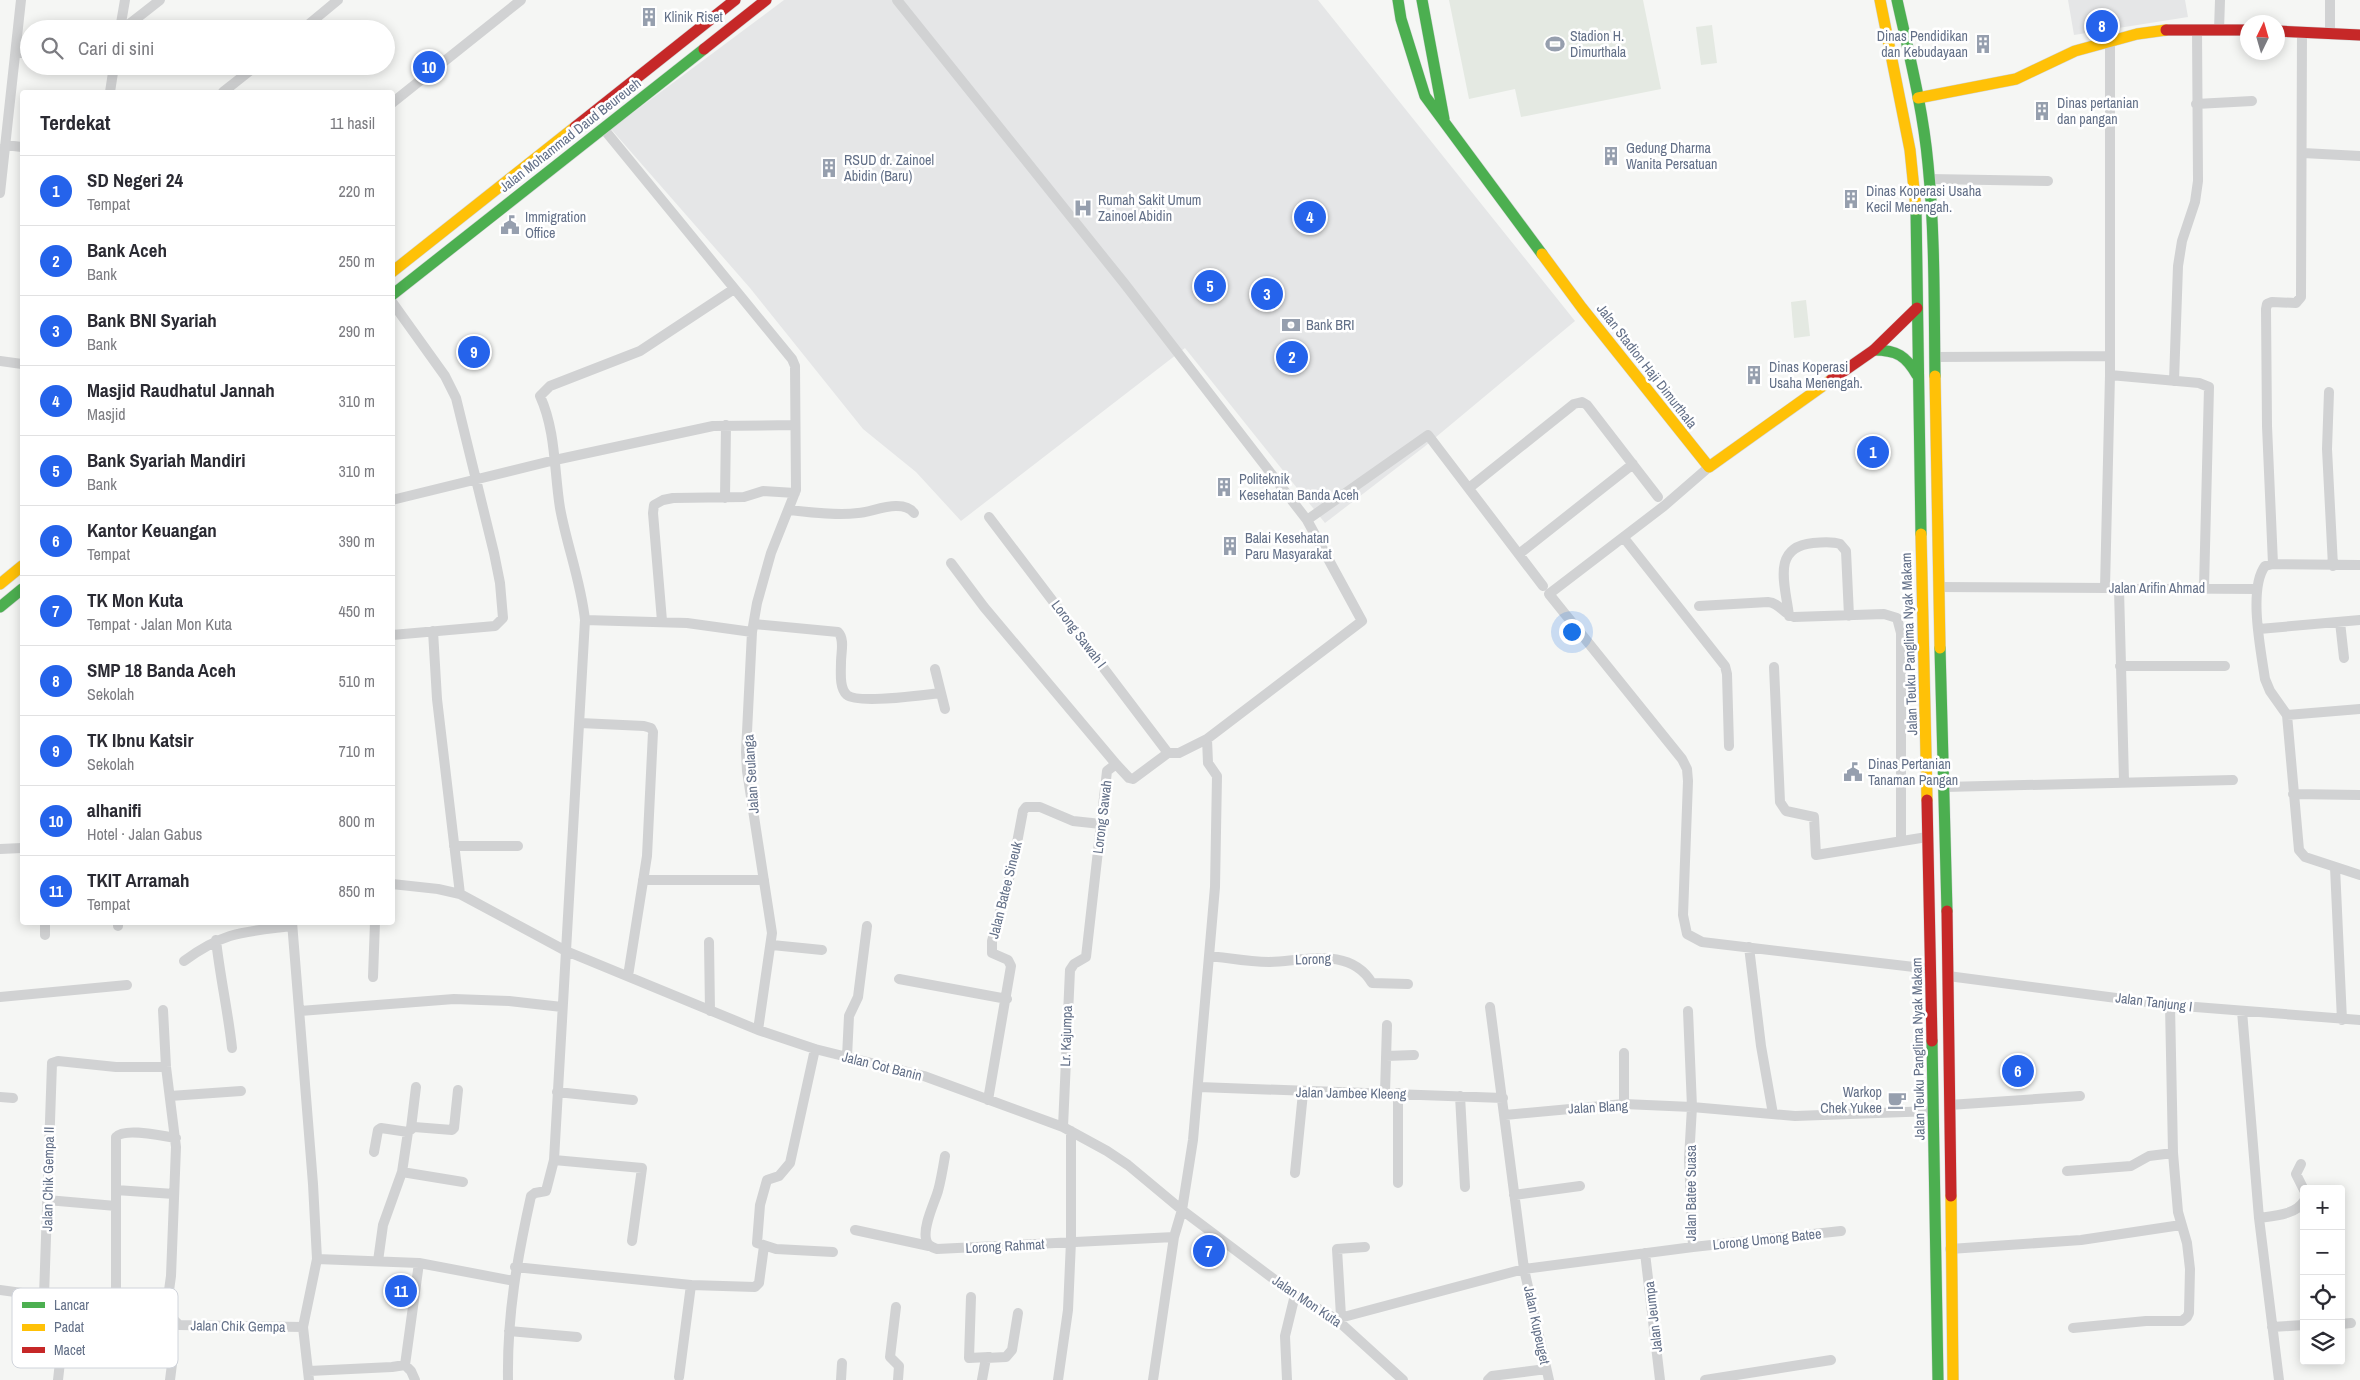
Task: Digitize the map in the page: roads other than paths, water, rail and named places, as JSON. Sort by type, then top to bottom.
[{"type":"main road","name":"Jalan Mohammad Daud Beureueh","points":[[395,270],[735,0]]},
{"type":"main road","name":"Jalan Stadion Haji Dimurthala","points":[[1398,0],[1401,19],[1426,96],[1521,228],[1709,468]]},
{"type":"main road","name":"Jalan Stadion Haji Dimurthala","points":[[1422,0],[1444,119]]},
{"type":"main road","name":"Jalan Teuku Panglima Nyak Makam","points":[[1880,0],[1913,174],[1916,216],[1917,375],[1928,806],[1927,837],[1938,1380]]},
{"type":"main road","points":[[1897,0],[1918,98],[1929,179],[1932,242],[1938,587],[1945,787],[1953,1380]]},
{"type":"main road","name":"Jalan Mohammad Daud Beureueh","points":[[395,293],[759,2]]},
{"type":"main road","points":[[1401,19],[1426,16]]},
{"type":"main road","points":[[1918,98],[2016,79],[2075,51],[2110,40],[2153,31],[2240,30]]},
{"type":"main road","points":[[2285,31],[2360,35]]},
{"type":"main road","points":[[1709,468],[1874,350],[1917,308]]},
{"type":"main road","points":[[1874,350],[1894,350],[1903,354],[1917,375]]},
{"type":"main road","points":[[0,584],[20,568]]},
{"type":"main road","points":[[0,607],[20,591]]},
{"type":"main road","points":[[1928,806],[1945,805]]},
{"type":"street","points":[[0,193],[20,0]]},
{"type":"street","points":[[122,20],[125,0]]},
{"type":"street","points":[[133,20],[160,0]]},
{"type":"street","points":[[313,20],[338,0]]},
{"type":"street","points":[[395,101],[521,0]]},
{"type":"street","points":[[897,0],[1124,283],[1307,520],[1428,435],[1543,586]]},
{"type":"street","points":[[2219,30],[2220,0]]},
{"type":"street","points":[[2330,0],[2330,34]]},
{"type":"street","points":[[2174,381],[2178,266],[2182,241],[2195,202],[2198,181],[2197,30]]},
{"type":"street","points":[[2273,564],[2267,426],[2266,308],[2272,302],[2296,303],[2301,297],[2302,32]]},
{"type":"street","points":[[2105,588],[2110,375],[2110,40]]},
{"type":"street","points":[[110,90],[113,75]]},
{"type":"street","points":[[226,90],[245,75]]},
{"type":"street","points":[[2196,104],[2252,102]]},
{"type":"street","points":[[603,128],[792,359],[795,374],[795,493],[763,491],[744,497],[673,498],[663,500],[654,505],[653,513],[662,621]]},
{"type":"street","points":[[5,145],[20,147]]},
{"type":"street","points":[[2303,153],[2360,156]]},
{"type":"street","points":[[1929,179],[2048,181]]},
{"type":"street","points":[[508,1380],[509,1332],[515,1267],[531,1196],[536,1192],[546,1191],[554,1160],[585,620],[580,588],[561,510],[547,411],[540,396],[550,386],[640,351],[734,289]]},
{"type":"street","points":[[395,306],[445,376],[456,398],[496,560],[503,618],[499,624],[490,627],[395,635]]},
{"type":"street","points":[[1934,357],[2109,356]]},
{"type":"street","points":[[0,361],[20,364]]},
{"type":"street","points":[[2110,375],[2200,383],[2205,384],[2209,390],[2204,588]]},
{"type":"street","points":[[2329,392],[2327,449],[2333,566]]},
{"type":"street","points":[[1469,488],[1576,403],[1582,402],[1587,405],[1658,497]]},
{"type":"street","points":[[395,499],[555,460],[726,425],[795,424]]},
{"type":"street","points":[[725,498],[726,425]]},
{"type":"street","points":[[1519,554],[1633,464]]},
{"type":"street","points":[[1709,468],[1624,538],[1549,594],[1682,759],[1687,768],[1683,915],[1687,934],[1702,942],[1931,969]]},
{"type":"street","name":"Jalan Seulanga","points":[[758,1030],[772,945],[771,927],[749,787],[746,752],[753,628],[767,563],[795,493]]},
{"type":"street","points":[[788,510],[858,513],[891,507],[910,509],[914,513]]},
{"type":"street","name":"Lorong Sawah I","points":[[989,516],[1168,752]]},
{"type":"street","name":"Lorong Sawah","points":[[1086,952],[1107,771],[1116,764],[1129,778],[1133,779],[1168,752],[1179,753],[1207,739],[1362,622],[1307,520]]},
{"type":"street","points":[[1624,538],[1725,666],[1727,674],[1729,746]]},
{"type":"street","points":[[1789,616],[1784,571],[1785,558],[1793,549],[1801,546],[1832,542],[1840,544],[1846,551],[1849,616]]},
{"type":"street","points":[[951,564],[984,607],[1116,764]]},
{"type":"street","points":[[2360,565],[2273,564],[2265,566],[2261,570],[2256,589],[2266,685],[2288,715],[2299,850],[2306,857],[2360,875]]},
{"type":"street","name":"Jalan Arifin Ahmad","points":[[1938,587],[2256,589]]},
{"type":"street","points":[[2120,589],[2120,666],[2124,781]]},
{"type":"street","points":[[1699,606],[1773,603],[1778,605],[1789,616],[1800,618],[1884,614],[1892,616],[1900,622],[1901,840]]},
{"type":"street","points":[[585,620],[662,621],[838,632],[842,639],[842,685],[848,696],[859,699],[880,699],[940,694]]},
{"type":"street","points":[[2259,629],[2360,620]]},
{"type":"street","points":[[2340,622],[2344,658]]},
{"type":"street","points":[[433,631],[437,699],[460,894]]},
{"type":"street","points":[[2120,666],[2225,666]]},
{"type":"street","points":[[1774,667],[1780,802],[1786,811],[1814,817],[1816,855],[1927,837]]},
{"type":"street","points":[[935,669],[944,709]]},
{"type":"street","points":[[2288,715],[2360,709]]},
{"type":"street","points":[[580,723],[644,726],[651,728],[653,732],[646,856],[628,976]]},
{"type":"street","points":[[1153,1380],[1174,1237],[1189,1175],[1199,1087],[1215,887],[1217,776],[1208,764],[1207,739]]},
{"type":"street","points":[[1945,787],[2124,781],[2233,780]]},
{"type":"street","points":[[2294,794],[2360,795]]},
{"type":"street","name":"Jalan Batee Sineuk","points":[[988,1100],[1007,999],[1011,963],[994,954],[992,949],[1013,864],[1023,811],[1026,807],[1035,806],[1073,821],[1101,824]]},
{"type":"street","points":[[454,846],[518,846]]},
{"type":"street","points":[[0,849],[20,848]]},
{"type":"street","points":[[2335,867],[2342,1020]]},
{"type":"street","points":[[643,880],[764,880]]},
{"type":"street","name":"Jalan Cot Banin","points":[[395,884],[438,889],[460,894],[566,951],[758,1030],[815,1049],[924,1076],[1067,1129],[1107,1150],[1182,1210]]},
{"type":"street","points":[[45,925],[45,935]]},
{"type":"street","points":[[184,961],[216,940],[244,932],[286,925]]},
{"type":"street","points":[[292,925],[313,1184],[317,1259],[303,1327],[309,1375],[405,1365]]},
{"type":"street","points":[[374,977],[375,925]]},
{"type":"street","points":[[847,1057],[849,1016],[858,997],[867,926]]},
{"type":"street","points":[[216,940],[221,985],[228,1007],[232,1048]]},
{"type":"street","points":[[709,942],[710,1011]]},
{"type":"street","points":[[772,945],[822,950]]},
{"type":"street","points":[[1749,947],[1761,1046],[1773,1114]]},
{"type":"street","name":"Lr. Kajumpa","points":[[1058,1380],[1068,1310],[1071,1241],[1067,1129],[1070,970],[1074,964],[1086,957],[1086,952]]},
{"type":"street","name":"Lorong","points":[[1210,956],[1267,962],[1334,957],[1366,972],[1372,982],[1408,984]]},
{"type":"street","name":"Jalan Tanjung I","points":[[1948,976],[2170,1005],[2360,1020]]},
{"type":"street","points":[[899,979],[1007,999]]},
{"type":"street","points":[[0,998],[127,986]]},
{"type":"street","points":[[300,1011],[462,998],[562,1007]]},
{"type":"street","points":[[2073,1328],[2177,1321],[2186,1319],[2189,1313],[2190,1269],[2187,1243],[2180,1225],[2173,1153],[2170,1005]]},
{"type":"street","name":"Jalan Kupeuget","points":[[1490,1007],[1524,1269],[1549,1380]]},
{"type":"street","points":[[164,1010],[166,1067],[176,1138],[169,1288]]},
{"type":"street","name":"Jalan Batee Suasa","points":[[1339,1317],[1524,1269],[1693,1247],[1689,1160],[1692,1107],[1688,1011]]},
{"type":"street","points":[[2242,1011],[2259,1218],[2279,1380]]},
{"type":"street","points":[[1385,1093],[1386,1025]]},
{"type":"street","points":[[815,1049],[790,1163],[779,1176],[767,1180],[758,1223],[757,1243],[776,1248],[833,1252]]},
{"type":"street","points":[[1624,1053],[1624,1104]]},
{"type":"street","points":[[1386,1056],[1414,1055]]},
{"type":"street","name":"Jalan Chik Gempa II","points":[[44,1288],[52,1063],[58,1061],[116,1067],[166,1067]]},
{"type":"street","points":[[378,1261],[383,1225],[402,1172],[416,1086]]},
{"type":"street","name":"Jalan Jambee Kleeng","points":[[1199,1087],[1304,1093],[1398,1093],[1503,1098]]},
{"type":"street","points":[[374,1152],[378,1130],[381,1128],[452,1130],[454,1128],[458,1090]]},
{"type":"street","points":[[170,1096],[241,1091]]},
{"type":"street","points":[[557,1092],[633,1100]]},
{"type":"street","points":[[1295,1173],[1304,1093]]},
{"type":"street","points":[[1398,1093],[1398,1183]]},
{"type":"street","points":[[1460,1096],[1464,1187]]},
{"type":"street","points":[[1949,1105],[2080,1096]]},
{"type":"street","points":[[0,1097],[13,1098]]},
{"type":"street","name":"Jalan Blang","points":[[1505,1115],[1624,1104],[1692,1107]]},
{"type":"street","points":[[1692,1107],[1817,1116],[1933,1111]]},
{"type":"street","points":[[116,1288],[116,1137],[119,1134],[128,1132],[176,1138]]},
{"type":"street","points":[[2067,1171],[2131,1166],[2149,1156],[2173,1153]]},
{"type":"street","points":[[929,1246],[926,1242],[926,1234],[945,1156]]},
{"type":"street","points":[[554,1160],[642,1168],[632,1241]]},
{"type":"street","points":[[2301,1164],[2296,1174],[2302,1185]]},
{"type":"street","points":[[402,1172],[463,1182]]},
{"type":"street","points":[[1514,1195],[1580,1186]]},
{"type":"street","points":[[116,1190],[174,1194]]},
{"type":"street","points":[[47,1200],[116,1206]]},
{"type":"street","points":[[2259,1218],[2287,1212],[2300,1205]]},
{"type":"street","name":"Jalan Mon Kuta","points":[[1182,1210],[1295,1296],[1339,1317],[1403,1380]]},
{"type":"street","points":[[1950,1249],[2081,1240],[2180,1225]]},
{"type":"street","name":"Lorong Rahmat","points":[[855,1230],[936,1249],[1174,1237]]},
{"type":"street","name":"Lorong Umong Batee","points":[[1693,1247],[1841,1231]]},
{"type":"street","points":[[515,1267],[690,1285],[755,1287],[759,1283],[764,1246]]},
{"type":"street","points":[[1339,1317],[1337,1249],[1365,1247]]},
{"type":"street","name":"Jalan Jeumpa","points":[[1645,1253],[1660,1380]]},
{"type":"street","points":[[317,1259],[419,1263],[514,1280]]},
{"type":"street","points":[[405,1365],[419,1263]]},
{"type":"street","points":[[679,1377],[690,1285]]},
{"type":"street","points":[[1287,1380],[1285,1336],[1295,1296]]},
{"type":"street","points":[[971,1297],[968,1358],[1006,1357],[1010,1355],[1018,1313]]},
{"type":"street","points":[[896,1307],[890,1357],[899,1366],[898,1380]]},
{"type":"street","name":"Jalan Chik Gempa","points":[[178,1324],[303,1327]]},
{"type":"street","points":[[2272,1327],[2300,1325]]},
{"type":"street","points":[[509,1332],[576,1337]]},
{"type":"street","points":[[982,1380],[985,1360],[990,1356]]},
{"type":"street","points":[[1705,1380],[1831,1360]]},
{"type":"street","points":[[841,1380],[842,1363]]},
{"type":"street","points":[[405,1365],[411,1371],[415,1380]]},
{"type":"street","points":[[1488,1380],[1492,1376],[1546,1369]]},
{"type":"place","name":"Klinik Riset","points":[[649,17]]},
{"type":"place","name":"SMP 18 Banda Aceh","points":[[2102,26]]},
{"type":"place","name":"Stadion H. Dimurthala","points":[[1555,44]]},
{"type":"place","name":"Dinas Pendidikan dan Kebudayaan","points":[[1983,44]]},
{"type":"place","name":"alhanifi","points":[[429,67]]},
{"type":"place","name":"Dinas pertanian dan pangan","points":[[2042,111]]},
{"type":"place","name":"Gedung Dharma Wanita Persatuan","points":[[1611,156]]},
{"type":"place","name":"RSUD dr. Zainoel Abidin (Baru)","points":[[829,168]]},
{"type":"place","name":"Dinas Koperasi Usaha Kecil Menengah.","points":[[1851,199]]},
{"type":"place","name":"Rumah Sakit Umum Zainoel Abidin","points":[[1083,208]]},
{"type":"place","name":"Masjid Raudhatul Jannah","points":[[1310,217]]},
{"type":"place","name":"Immigration Office","points":[[510,225]]},
{"type":"place","name":"Bank Syariah Mandiri","points":[[1210,286]]},
{"type":"place","name":"Bank BNI Syariah","points":[[1267,294]]},
{"type":"place","name":"Bank BRI","points":[[1291,325]]},
{"type":"place","name":"TK Ibnu Katsir","points":[[474,352]]},
{"type":"place","name":"Bank Aceh","points":[[1292,357]]},
{"type":"place","name":"Dinas Koperasi Usaha Menengah.","points":[[1754,375]]},
{"type":"place","name":"SD Negeri 24","points":[[1873,452]]},
{"type":"place","name":"Politeknik Kesehatan Banda Aceh","points":[[1224,487]]},
{"type":"place","name":"Balai Kesehatan Paru Masyarakat","points":[[1230,546]]},
{"type":"place","name":"Dinas Pertanian Tanaman Pangan","points":[[1853,772]]},
{"type":"place","name":"Kantor Keuangan","points":[[2018,1071]]},
{"type":"place","name":"Warkop Chek Yukee","points":[[1897,1100]]},
{"type":"place","name":"TK Mon Kuta","points":[[1209,1251]]},
{"type":"place","name":"TKIT Arramah","points":[[401,1291]]}]
